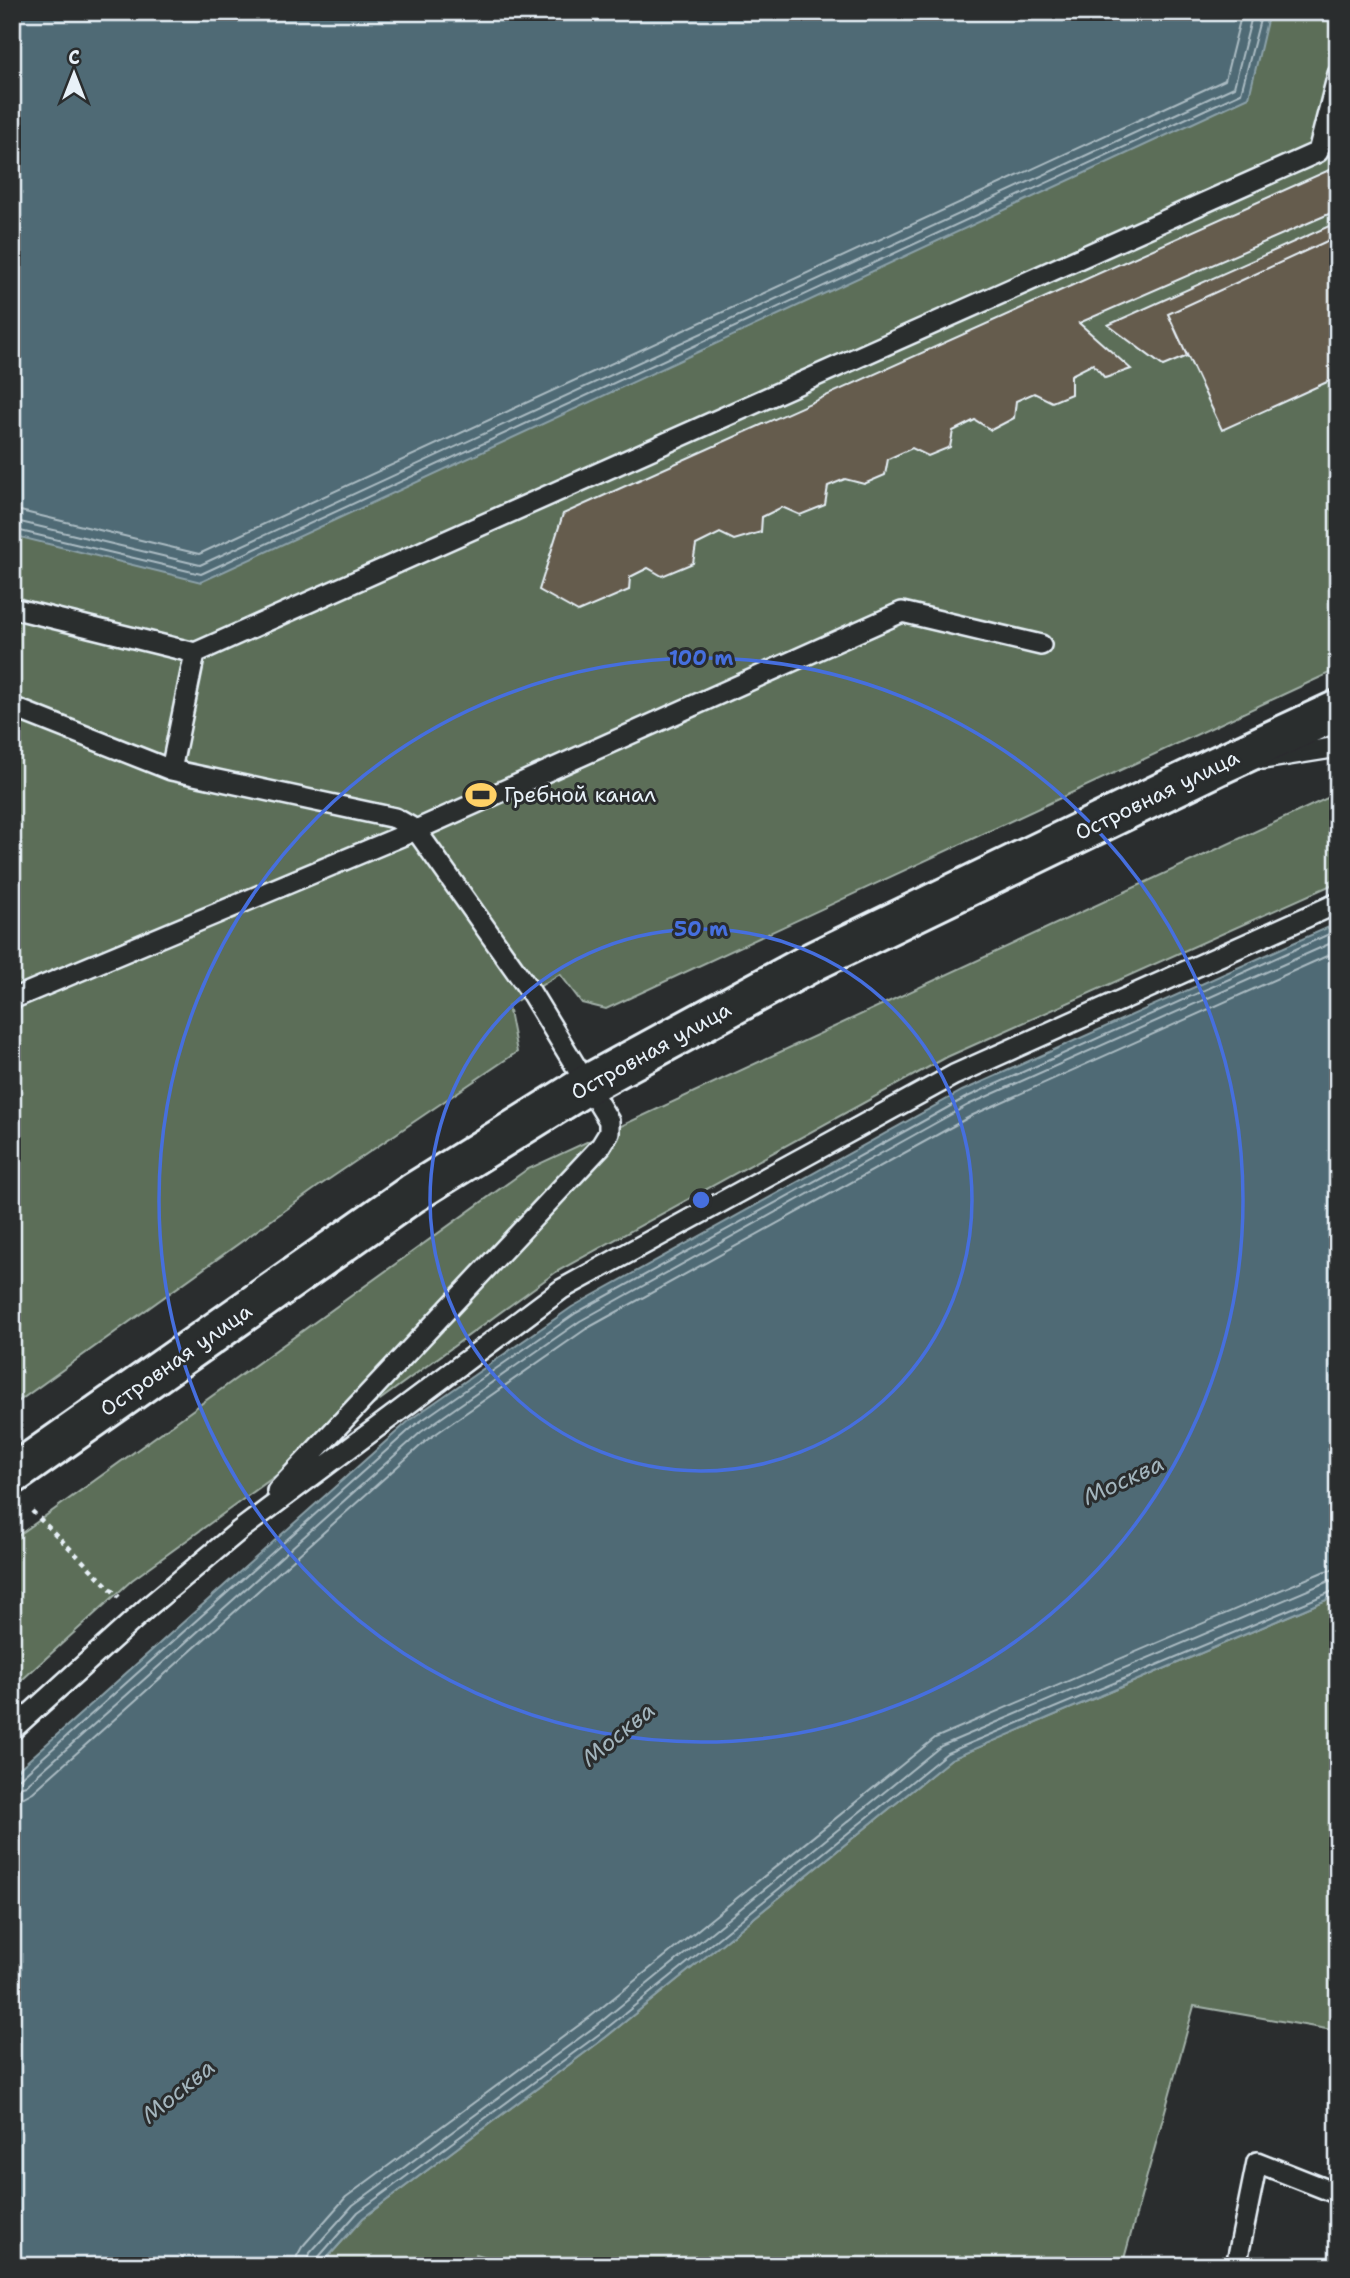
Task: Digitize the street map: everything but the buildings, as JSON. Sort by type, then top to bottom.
[{"type":"street","name":"Островная улица","points":[[12,1475],[413,1193],[589,1084],[814,961],[1338,710]]},
{"type":"lane","points":[[12,608],[195,653],[1318,152],[1338,74]]},
{"type":"lane","points":[[12,999],[416,830],[902,612],[1041,645]]},
{"type":"lane","points":[[171,770],[195,653]]},
{"type":"lane","points":[[12,706],[171,770],[395,818],[416,830],[530,991],[589,1084],[609,1121],[609,1133],[601,1146],[240,1530]]},
{"type":"lane","points":[[1217,766],[1338,747]]},
{"type":"lane","points":[[12,1730],[138,1616],[240,1530],[562,1289],[954,1075],[1338,903]]},
{"type":"lane","points":[[1236,2266],[1257,2162],[1338,2194]]},
{"type":"path","points":[[32,1511],[138,1616]]},
{"type":"green space","name":"Гребной канал","points":[[12,12],[1338,12],[1338,669],[606,1009],[582,1003],[560,974],[508,1006],[517,1052],[319,1186],[12,1406]]},
{"type":"green space","points":[[1338,793],[1338,882],[947,1057],[556,1272],[132,1580],[12,1689],[12,1540],[526,1170]]},
{"type":"green space","points":[[1338,1595],[1338,2031],[1194,2006],[1122,2266],[516,2266],[476,2254],[467,2266],[320,2266],[363,2218],[606,2037],[951,1759]]},
{"type":"water","points":[[12,12],[1269,12],[1249,97],[201,582],[12,535]]},
{"type":"water","name":"Москва","points":[[1338,923],[1338,1595],[951,1759],[606,2037],[363,2218],[320,2266],[12,2266],[12,1775],[411,1419],[572,1307],[962,1091]]},
{"type":"place","name":"Гребной канал","points":[[481,795]]}]
